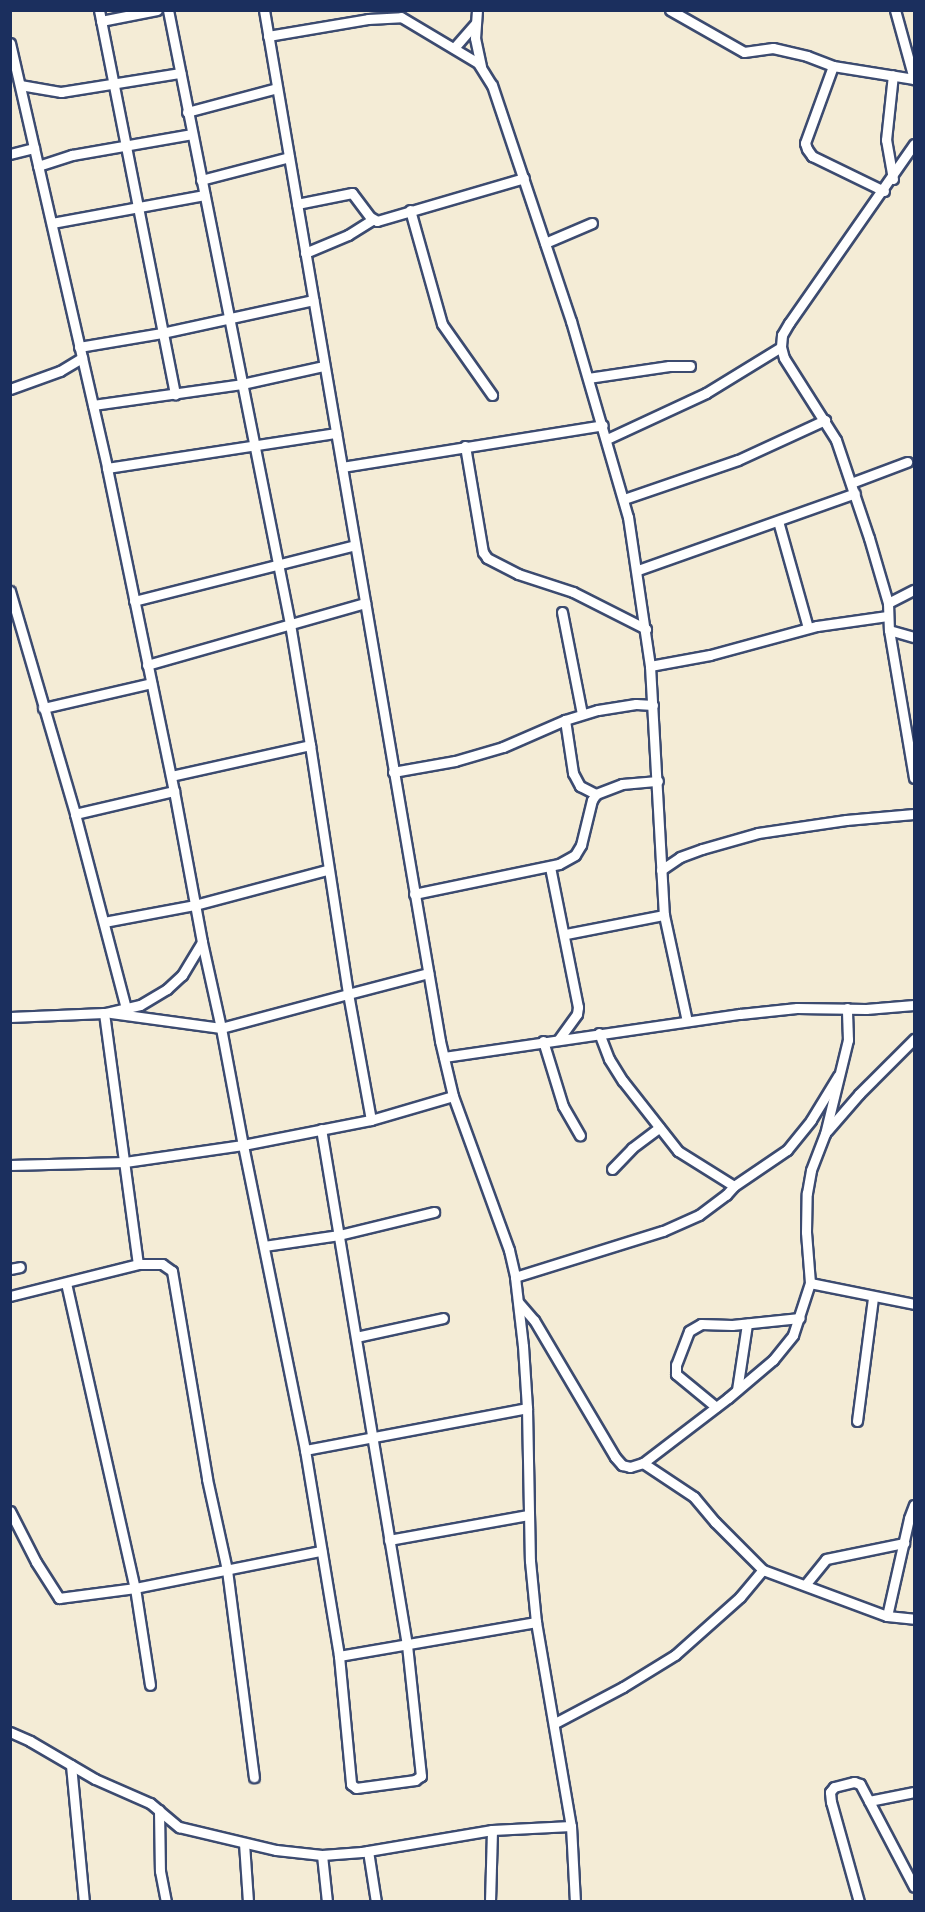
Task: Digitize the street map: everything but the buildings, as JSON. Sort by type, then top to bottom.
[{"type":"street","points":[[99,10],[175,395]]},
{"type":"street","points":[[101,21],[157,10]]},
{"type":"street","points":[[168,10],[290,624],[327,870],[370,1120]]},
{"type":"street","points":[[264,10],[393,772],[444,1057],[453,1096],[502,1231],[515,1277],[527,1408],[528,1515],[536,1622],[571,1826],[574,1902]]},
{"type":"street","points":[[477,10],[475,38],[481,66],[492,86],[524,178],[603,425],[624,499],[638,570],[654,705],[664,915],[687,1022]]},
{"type":"street","points":[[672,11],[744,52],[773,48],[807,56],[833,66],[915,79],[894,10]]},
{"type":"street","points":[[268,36],[395,16],[409,21],[481,66]]},
{"type":"street","points":[[454,48],[476,23]]},
{"type":"street","points":[[10,44],[16,81],[52,223],[107,468],[171,776],[202,942],[305,1450],[339,1656],[351,1784],[356,1788],[415,1780],[421,1776],[407,1645],[321,1129]]},
{"type":"street","points":[[833,66],[805,143],[807,149],[812,156],[884,190]]},
{"type":"street","points":[[16,81],[61,92],[180,73]]},
{"type":"street","points":[[892,75],[886,140],[892,179]]},
{"type":"street","points":[[187,112],[277,88]]},
{"type":"street","points":[[38,166],[64,157],[125,144],[192,134]]},
{"type":"street","points":[[10,154],[34,148]]},
{"type":"street","points":[[913,150],[789,323],[782,335],[781,347],[784,357],[825,420],[855,494],[888,603],[889,630],[915,778]]},
{"type":"street","points":[[201,180],[289,157]]},
{"type":"street","points":[[305,253],[348,235],[372,220],[382,220],[524,178]]},
{"type":"street","points":[[297,204],[352,193],[372,220]]},
{"type":"street","points":[[52,223],[204,195]]},
{"type":"street","points":[[411,210],[442,324],[492,395]]},
{"type":"street","points":[[545,243],[592,223]]},
{"type":"street","points":[[79,347],[162,333],[313,300]]},
{"type":"street","points":[[607,439],[706,393],[781,347]]},
{"type":"street","points":[[10,389],[60,371],[82,358]]},
{"type":"street","points":[[93,405],[242,384],[324,366]]},
{"type":"street","points":[[588,378],[669,366],[690,366]]},
{"type":"street","points":[[624,499],[738,460],[825,420]]},
{"type":"street","points":[[342,467],[603,425]]},
{"type":"street","points":[[107,468],[336,433]]},
{"type":"street","points":[[465,446],[483,552],[487,558],[518,574],[573,592],[646,629]]},
{"type":"street","points":[[851,483],[907,462]]},
{"type":"street","points":[[638,570],[855,494]]},
{"type":"street","points":[[778,521],[808,628]]},
{"type":"street","points":[[134,601],[355,545]]},
{"type":"street","points":[[888,603],[915,590]]},
{"type":"street","points":[[10,591],[75,814],[126,1008]]},
{"type":"street","points":[[147,665],[365,603]]},
{"type":"street","points":[[562,612],[582,714]]},
{"type":"street","points":[[650,666],[710,655],[808,628],[887,616]]},
{"type":"street","points":[[889,630],[915,637]]},
{"type":"street","points":[[43,708],[151,682]]},
{"type":"street","points":[[393,772],[455,761],[503,747],[582,714],[621,706],[654,705]]},
{"type":"street","points":[[565,720],[573,773],[580,786],[596,794]]},
{"type":"street","points":[[171,776],[310,745]]},
{"type":"street","points":[[414,894],[550,867],[575,855],[585,834],[592,800],[596,794],[622,784],[658,781]]},
{"type":"street","points":[[75,814],[174,791]]},
{"type":"street","points":[[661,870],[680,857],[758,833],[856,819],[915,814]]},
{"type":"street","points":[[550,867],[566,934],[578,1011],[559,1039]]},
{"type":"street","points":[[104,922],[195,905],[327,870]]},
{"type":"street","points":[[566,934],[664,915]]},
{"type":"street","points":[[106,1013],[140,1005],[167,989],[182,975],[202,942]]},
{"type":"street","points":[[10,1017],[106,1013],[221,1028],[428,973]]},
{"type":"street","points":[[444,1057],[599,1033],[797,1008],[915,1005]]},
{"type":"street","points":[[519,1303],[534,1320],[620,1464],[630,1467],[643,1463],[716,1407],[789,1344],[800,1318],[810,1283],[806,1232],[807,1193],[811,1170],[825,1134],[850,1027],[847,1008]]},
{"type":"street","points":[[106,1013],[138,1264]]},
{"type":"street","points":[[599,1033],[609,1059],[659,1128],[682,1154],[709,1168],[734,1186]]},
{"type":"street","points":[[825,1134],[859,1094],[915,1039]]},
{"type":"street","points":[[543,1041],[559,1095],[580,1136]]},
{"type":"street","points":[[515,1277],[685,1222],[709,1208],[734,1186],[787,1150],[811,1120],[838,1076]]},
{"type":"street","points":[[10,1165],[125,1162],[243,1145],[370,1120],[453,1096]]},
{"type":"street","points":[[612,1169],[632,1148],[659,1128]]},
{"type":"street","points":[[264,1246],[339,1235],[434,1212]]},
{"type":"street","points":[[10,1296],[138,1264],[162,1264],[170,1268],[207,1479],[227,1570],[254,1778]]},
{"type":"street","points":[[66,1283],[135,1588],[150,1684]]},
{"type":"street","points":[[810,1283],[915,1304]]},
{"type":"street","points":[[857,1421],[873,1297]]},
{"type":"street","points":[[356,1337],[443,1318]]},
{"type":"street","points":[[716,1407],[677,1376],[676,1365],[689,1331],[694,1327],[800,1318]]},
{"type":"street","points":[[737,1390],[747,1324]]},
{"type":"street","points":[[305,1450],[527,1408]]},
{"type":"street","points":[[643,1463],[694,1497],[763,1570],[887,1616],[915,1619]]},
{"type":"street","points":[[887,1616],[915,1505]]},
{"type":"street","points":[[10,1511],[36,1562],[59,1598],[135,1588],[321,1551]]},
{"type":"street","points":[[389,1540],[528,1515]]},
{"type":"street","points":[[805,1585],[826,1559],[904,1543]]},
{"type":"street","points":[[555,1726],[623,1688],[675,1655],[740,1597],[763,1570]]},
{"type":"street","points":[[339,1656],[536,1622]]},
{"type":"street","points":[[10,1732],[159,1810],[179,1827],[276,1850],[322,1854],[368,1851],[492,1830],[571,1826]]},
{"type":"street","points":[[71,1765],[84,1902]]},
{"type":"street","points":[[859,1902],[831,1802],[830,1792],[834,1787],[858,1782],[915,1887]]},
{"type":"street","points":[[869,1802],[915,1792]]},
{"type":"street","points":[[159,1810],[160,1871],[166,1902]]},
{"type":"street","points":[[490,1902],[492,1830]]},
{"type":"street","points":[[244,1843],[248,1902]]},
{"type":"street","points":[[368,1851],[376,1902]]},
{"type":"street","points":[[322,1854],[327,1902]]}]
